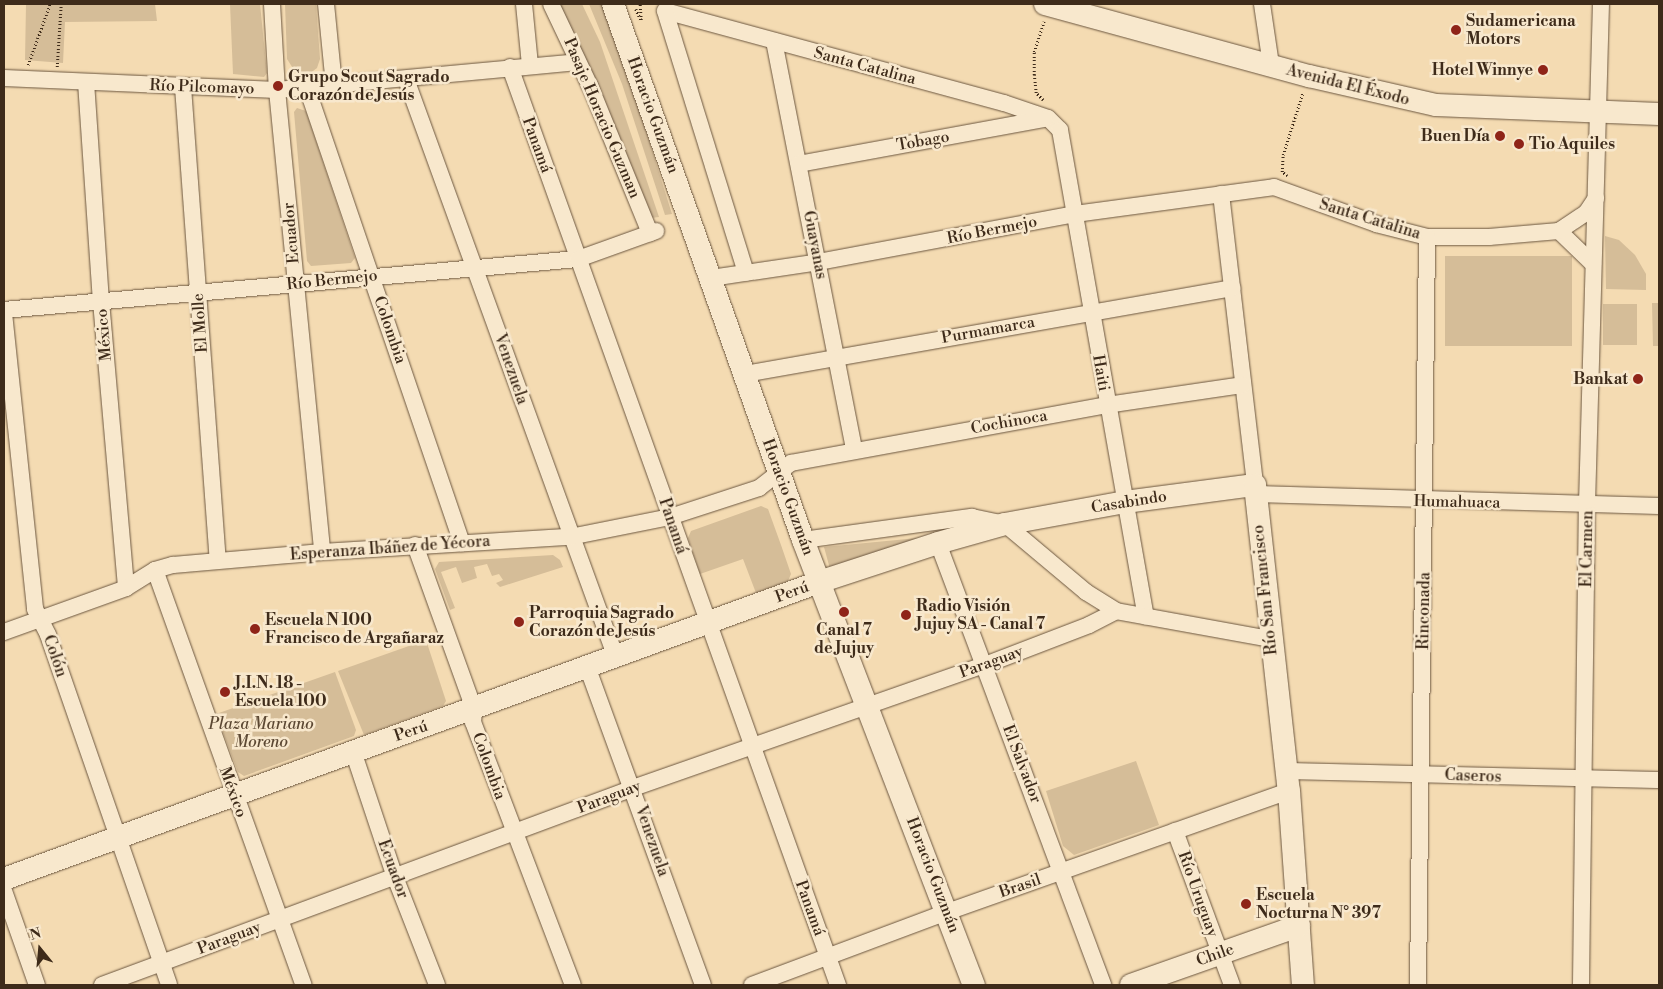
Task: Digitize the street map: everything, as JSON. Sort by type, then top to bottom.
[{"type":"main road","name":"Horacio Guzmán","points":[[613,4],[803,540],[974,985]]},
{"type":"main road","name":"Avenida El Éxodo","points":[[1050,5],[1308,76],[1436,105],[1659,114]]},
{"type":"main road","name":"Casabindo","points":[[819,582],[938,543],[1005,524],[1125,502],[1255,490]]},
{"type":"main road","name":"Río San Francisco","points":[[1255,490],[1270,639],[1288,781],[1303,985]]},
{"type":"main road","name":"Perú","points":[[4,878],[117,839],[353,751],[588,669],[819,582]]},
{"type":"main road","name":"Chile","points":[[1132,985],[1299,926]]},
{"type":"street","name":"Ecuador","points":[[272,4],[295,283],[322,552]]},
{"type":"street","points":[[326,4],[334,86]]},
{"type":"street","points":[[524,4],[530,65]]},
{"type":"street","name":"Pasaje Horacio Guzman","points":[[551,4],[653,232]]},
{"type":"street","points":[[1262,4],[1271,65]]},
{"type":"street","name":"El Carmen","points":[[1581,985],[1587,504],[1596,198],[1596,112],[1601,4]]},
{"type":"street","name":"Santa Catalina","points":[[746,273],[665,11],[1046,118],[1060,130]]},
{"type":"street","name":"Guayanas","points":[[774,41],[819,262],[854,450]]},
{"type":"street","name":"Río Pilcomayo","points":[[4,78],[278,90],[578,62]]},
{"type":"street","name":"Panamá","points":[[510,67],[707,624],[838,985]]},
{"type":"street","name":"Venezuela","points":[[406,79],[476,268],[570,537],[616,658]]},
{"type":"street","name":"México","points":[[86,82],[101,301],[126,588]]},
{"type":"street","name":"El Molle","points":[[183,87],[218,559]]},
{"type":"street","name":"Colombia","points":[[307,88],[462,543]]},
{"type":"street","name":"Tobago","points":[[799,164],[1046,118]]},
{"type":"street","name":"Haiti","points":[[1060,130],[1090,311],[1146,616]]},
{"type":"street","name":"Río Bermejo","points":[[711,278],[819,262],[1075,214],[1221,194],[1280,189]]},
{"type":"street","name":"Santa Catalina","points":[[1280,189],[1376,224],[1427,237],[1489,237],[1560,231],[1586,213],[1596,198]]},
{"type":"street","name":"Río San Francisco","points":[[1221,194],[1255,490]]},
{"type":"street","points":[[1560,231],[1594,264]]},
{"type":"street","name":"Río Bermejo","points":[[4,312],[295,283],[578,259],[653,232]]},
{"type":"street","name":"Rinconada","points":[[1418,985],[1426,502],[1427,237]]},
{"type":"street","name":"Purmamarca","points":[[745,374],[1090,311],[1232,288]]},
{"type":"street","name":"Colón","points":[[4,312],[8,410],[35,609],[41,618],[117,839],[170,985]]},
{"type":"street","name":"Cochinoca","points":[[778,471],[792,463],[854,450],[1107,405],[1243,385]]},
{"type":"street","name":"Esperanza Ibáñez de Yécora","points":[[4,632],[126,588],[155,570],[218,559],[414,545],[570,537],[670,517],[759,488],[778,471]]},
{"type":"street","name":"Humahuaca","points":[[1255,490],[1426,502],[1659,506]]},
{"type":"street","name":"Casabindo","points":[[803,540],[972,517],[1005,524]]},
{"type":"street","points":[[1005,524],[1086,592],[1116,611],[1270,639]]},
{"type":"street","name":"El Salvador","points":[[938,543],[1063,871],[1103,985]]},
{"type":"street","name":"Colombia","points":[[414,545],[474,710],[472,722],[573,985]]},
{"type":"street","name":"México","points":[[155,570],[234,796],[304,985]]},
{"type":"street","name":"Paraguay","points":[[102,985],[278,918],[396,877],[633,788],[985,665],[1089,625],[1116,611]]},
{"type":"street","name":"Venezuela","points":[[588,669],[633,788],[702,985]]},
{"type":"street","name":"Ecuador","points":[[353,751],[396,877],[437,985]]},
{"type":"street","name":"Caseros","points":[[1288,781],[1421,774],[1659,780]]},
{"type":"street","name":"Brasil","points":[[752,985],[947,912],[1175,831],[1288,781]]},
{"type":"street","name":"Río Uruguay","points":[[1175,831],[1232,985]]},
{"type":"street","points":[[4,891],[37,985]]},
{"type":"path","points":[[21,80],[42,34],[50,4]]},
{"type":"path","points":[[56,81],[61,4]]},
{"type":"path","points":[[636,9],[641,20],[640,4]]},
{"type":"path","points":[[1046,118],[1047,105],[1036,93],[1034,52],[1050,5]]},
{"type":"path","points":[[1280,189],[1290,178],[1282,172],[1283,155],[1308,76]]},
{"type":"green space","points":[[26,4],[155,4],[157,21],[65,22],[63,63],[25,60]]},
{"type":"green space","points":[[230,4],[260,4],[267,73],[264,77],[233,74]]},
{"type":"green space","points":[[285,4],[316,4],[320,59],[317,68],[309,74],[296,73],[287,59]]},
{"type":"green space","points":[[557,4],[582,4],[600,42],[659,217],[651,218]]},
{"type":"green space","points":[[589,4],[602,4],[632,86],[672,214],[665,215],[622,84]]},
{"type":"green space","points":[[297,108],[306,111],[355,258],[351,263],[311,266],[307,261],[294,112]]},
{"type":"green space","points":[[1605,236],[1619,240],[1635,255],[1646,274],[1646,290],[1606,289]]},
{"type":"green space","points":[[1445,256],[1572,256],[1572,346],[1445,346]]},
{"type":"green space","points":[[1652,303],[1659,303],[1659,346],[1653,346]]},
{"type":"green space","points":[[1603,304],[1637,304],[1637,345],[1603,345]]},
{"type":"green space","points":[[761,506],[768,509],[781,545],[791,574],[788,581],[756,593],[743,559],[700,574],[688,538],[691,531]]},
{"type":"green space","points":[[928,537],[830,569],[824,547]]},
{"type":"green space","points":[[553,555],[560,560],[563,567],[500,587],[496,583],[503,580],[499,574],[492,576],[487,564],[474,567],[477,578],[462,583],[456,567],[441,572],[455,608],[450,610],[435,569],[439,562]]},
{"type":"green space","points":[[426,640],[446,701],[443,706],[364,735],[338,671]]},
{"type":"green space","name":"Plaza Mariano Moreno","points":[[335,672],[356,730],[354,736],[244,776],[238,772],[216,714]]},
{"type":"green space","points":[[1136,761],[1159,825],[1074,855],[1063,846],[1046,791]]},
{"type":"place","name":"Sudamericana Motors","points":[[1456,30]]},
{"type":"place","name":"Hotel Winnye","points":[[1543,70]]},
{"type":"place","name":"Grupo Scout Sagrado Corazón de Jesús","points":[[278,86]]},
{"type":"place","name":"Buen Día","points":[[1500,136]]},
{"type":"place","name":"Tio Aquiles","points":[[1519,144]]},
{"type":"place","name":"Bankat","points":[[1638,379]]},
{"type":"place","name":"Canal 7 de Jujuy","points":[[844,612]]},
{"type":"place","name":"Radio Visión Jujuy SA - Canal 7","points":[[906,615]]},
{"type":"place","name":"Parroquia Sagrado Corazón de Jesús","points":[[519,622]]},
{"type":"place","name":"Escuela N 100 Francisco de Argañaraz","points":[[255,629]]},
{"type":"place","name":"J.I.N. 18 - Escuela 100","points":[[225,692]]},
{"type":"place","name":"Escuela Nocturna N° 397","points":[[1246,904]]}]
